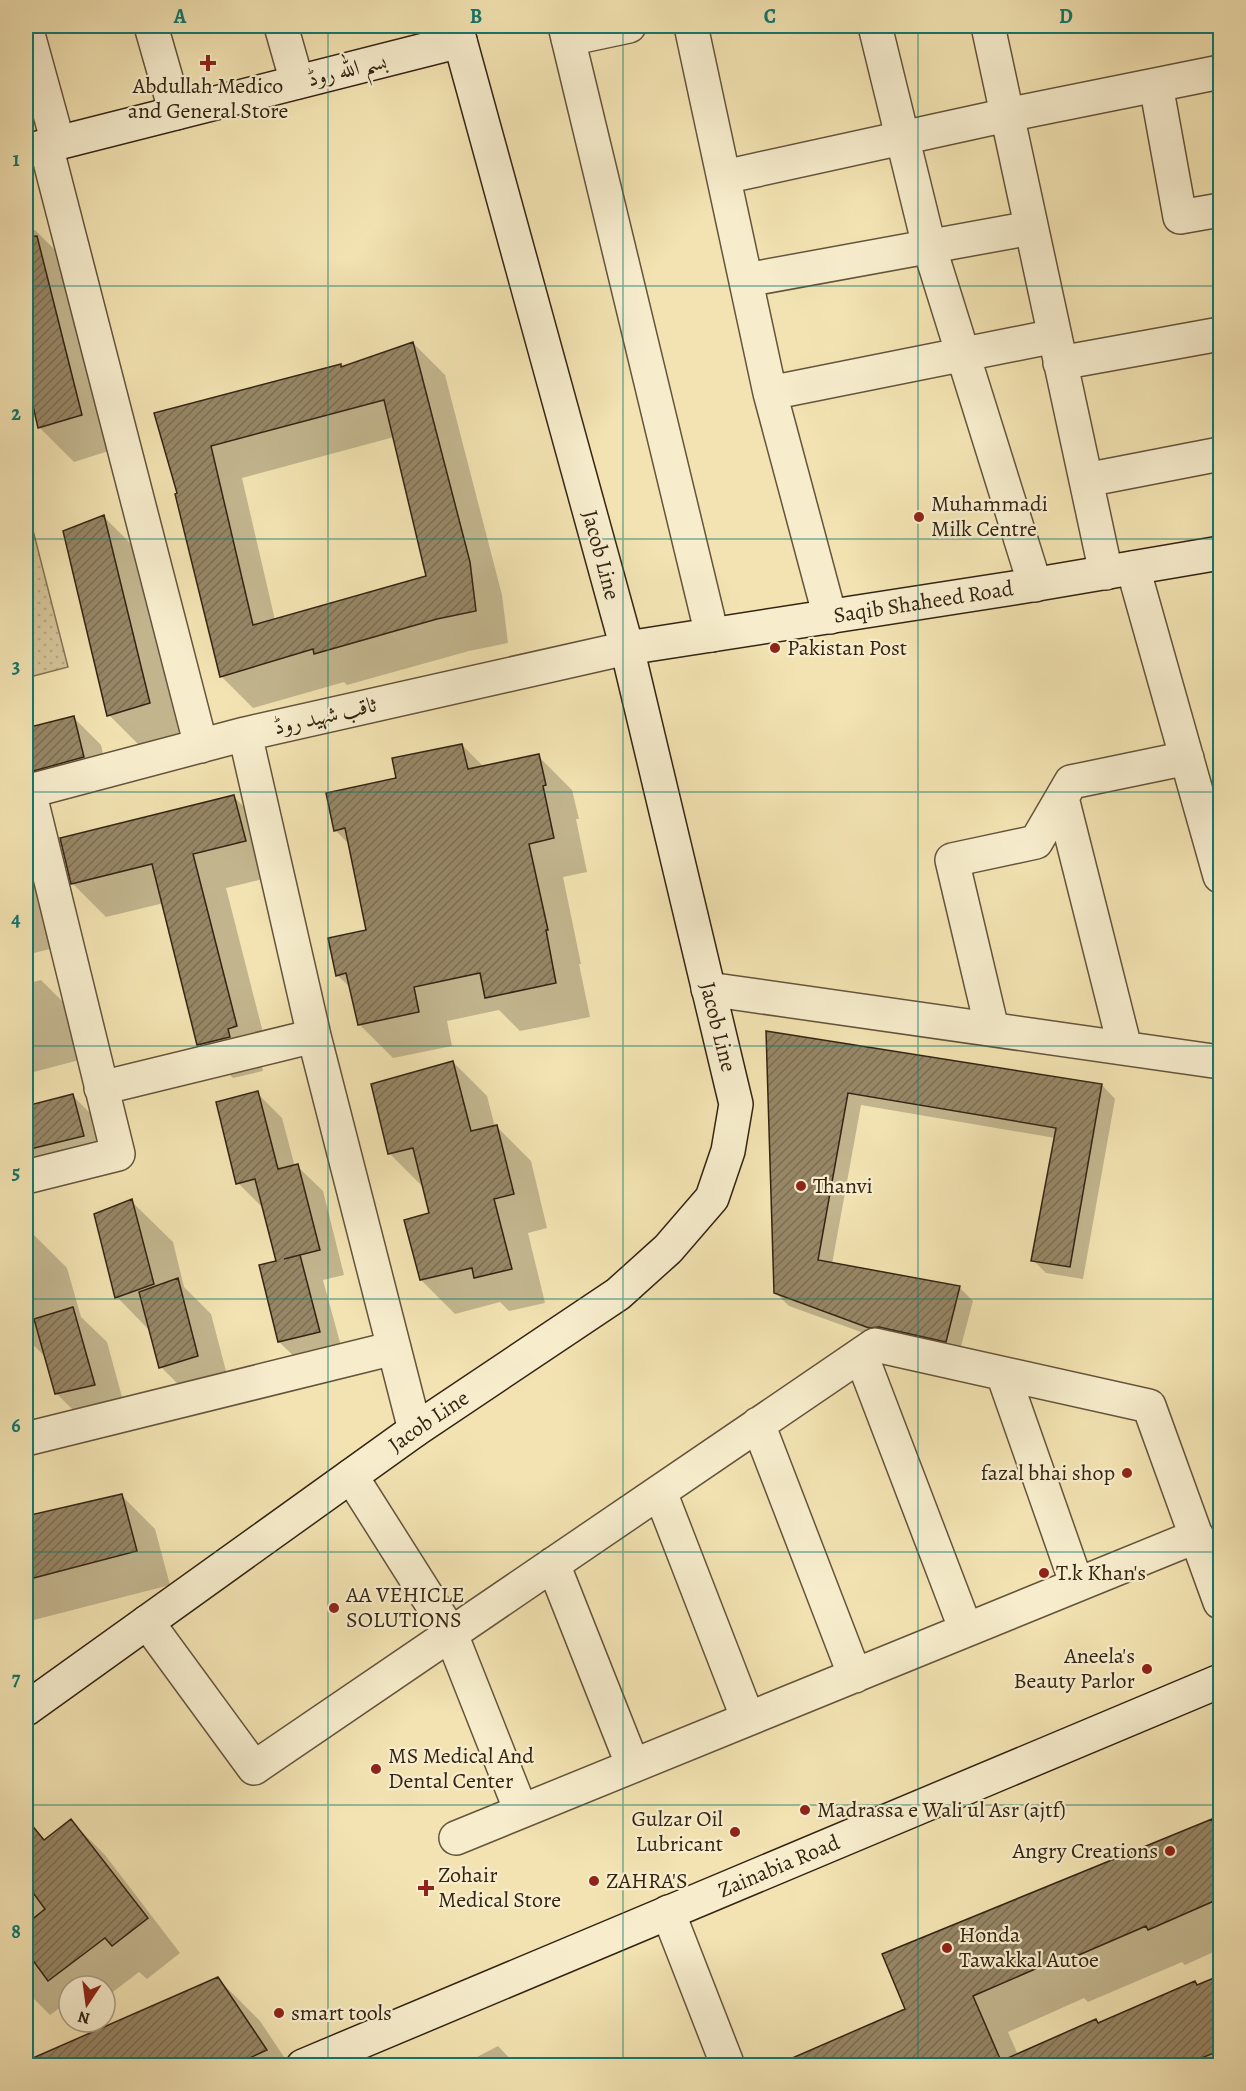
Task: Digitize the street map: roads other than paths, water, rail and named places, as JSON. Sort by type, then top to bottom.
[{"type":"street","points":[[151,26],[176,113]]},
{"type":"street","points":[[281,26],[297,82]]},
{"type":"street","points":[[629,26],[567,32],[711,635]]},
{"type":"street","points":[[691,26],[771,393],[830,616]]},
{"type":"street","points":[[875,26],[928,246],[1035,585]]},
{"type":"street","points":[[988,26],[1086,480],[1187,758],[1221,876]]},
{"type":"street","points":[[26,27],[43,147],[201,746]]},
{"type":"street","name":"بسم اللہ روڈ","points":[[43,147],[297,82],[458,34]]},
{"type":"street","name":"Jacob Line","points":[[26,1709],[415,1430],[618,1294],[668,1249],[712,1198],[728,1151],[736,1104],[627,648],[458,34]]},
{"type":"street","points":[[724,177],[1007,115],[1221,72]]},
{"type":"street","points":[[1156,85],[1180,217],[1221,210]]},
{"type":"street","points":[[746,280],[1031,228]]},
{"type":"street","points":[[771,393],[962,354],[1058,349],[1221,334]]},
{"type":"street","points":[[1086,480],[1221,454]]},
{"type":"street","name":"Saqib Shaheed Road","points":[[627,648],[1035,585],[1221,553]]},
{"type":"street","name":"ثاقب شہید روڈ","points":[[27,791],[244,734],[627,648]]},
{"type":"street","points":[[244,734],[314,1036],[415,1430]]},
{"type":"street","points":[[992,1029],[952,860],[1036,842],[1071,782],[1187,758]]},
{"type":"street","points":[[26,1177],[118,1154],[27,791]]},
{"type":"street","points":[[1062,798],[1125,1048]]},
{"type":"street","points":[[708,988],[1221,1062]]},
{"type":"street","points":[[102,1088],[314,1036]]},
{"type":"street","points":[[147,1622],[254,1768],[875,1345],[1149,1406],[1221,1602]]},
{"type":"street","points":[[26,1439],[394,1348]]},
{"type":"street","points":[[861,1355],[966,1630]]},
{"type":"street","points":[[1003,1374],[1077,1585]]},
{"type":"street","points":[[758,1424],[855,1676]]},
{"type":"street","points":[[351,1476],[451,1634],[521,1811]]},
{"type":"street","points":[[660,1492],[748,1719]]},
{"type":"street","points":[[456,1838],[1197,1536]]},
{"type":"street","points":[[553,1564],[633,1766]]},
{"type":"street","name":"Zainabia Road","points":[[303,2066],[1221,1681]]},
{"type":"street","points":[[668,1912],[728,2066]]},
{"type":"place","name":"Abdullah Medico and General Store","points":[[208,63]]},
{"type":"place","name":"Muhammadi Milk Centre","points":[[919,517]]},
{"type":"place","name":"Pakistan Post","points":[[775,648]]},
{"type":"place","name":"Thanvi","points":[[801,1186]]},
{"type":"place","name":"fazal bhai shop","points":[[1127,1473]]},
{"type":"place","name":"T.k Khan's","points":[[1044,1573]]},
{"type":"place","name":"AA VEHICLE SOLUTIONS","points":[[334,1608]]},
{"type":"place","name":"Aneela's Beauty Parlor","points":[[1147,1669]]},
{"type":"place","name":"MS Medical And Dental Center","points":[[376,1769]]},
{"type":"place","name":"Madrassa e Wali ul Asr (ajtf)","points":[[805,1810]]},
{"type":"place","name":"Gulzar Oil Lubricant","points":[[735,1832]]},
{"type":"place","name":"Angry Creations","points":[[1170,1851]]},
{"type":"place","name":"ZAHRA'S","points":[[594,1881]]},
{"type":"place","name":"Zohair Medical Store","points":[[426,1888]]},
{"type":"place","name":"Honda Tawakkal Autoe","points":[[947,1948]]},
{"type":"place","name":"smart tools","points":[[279,2013]]}]
